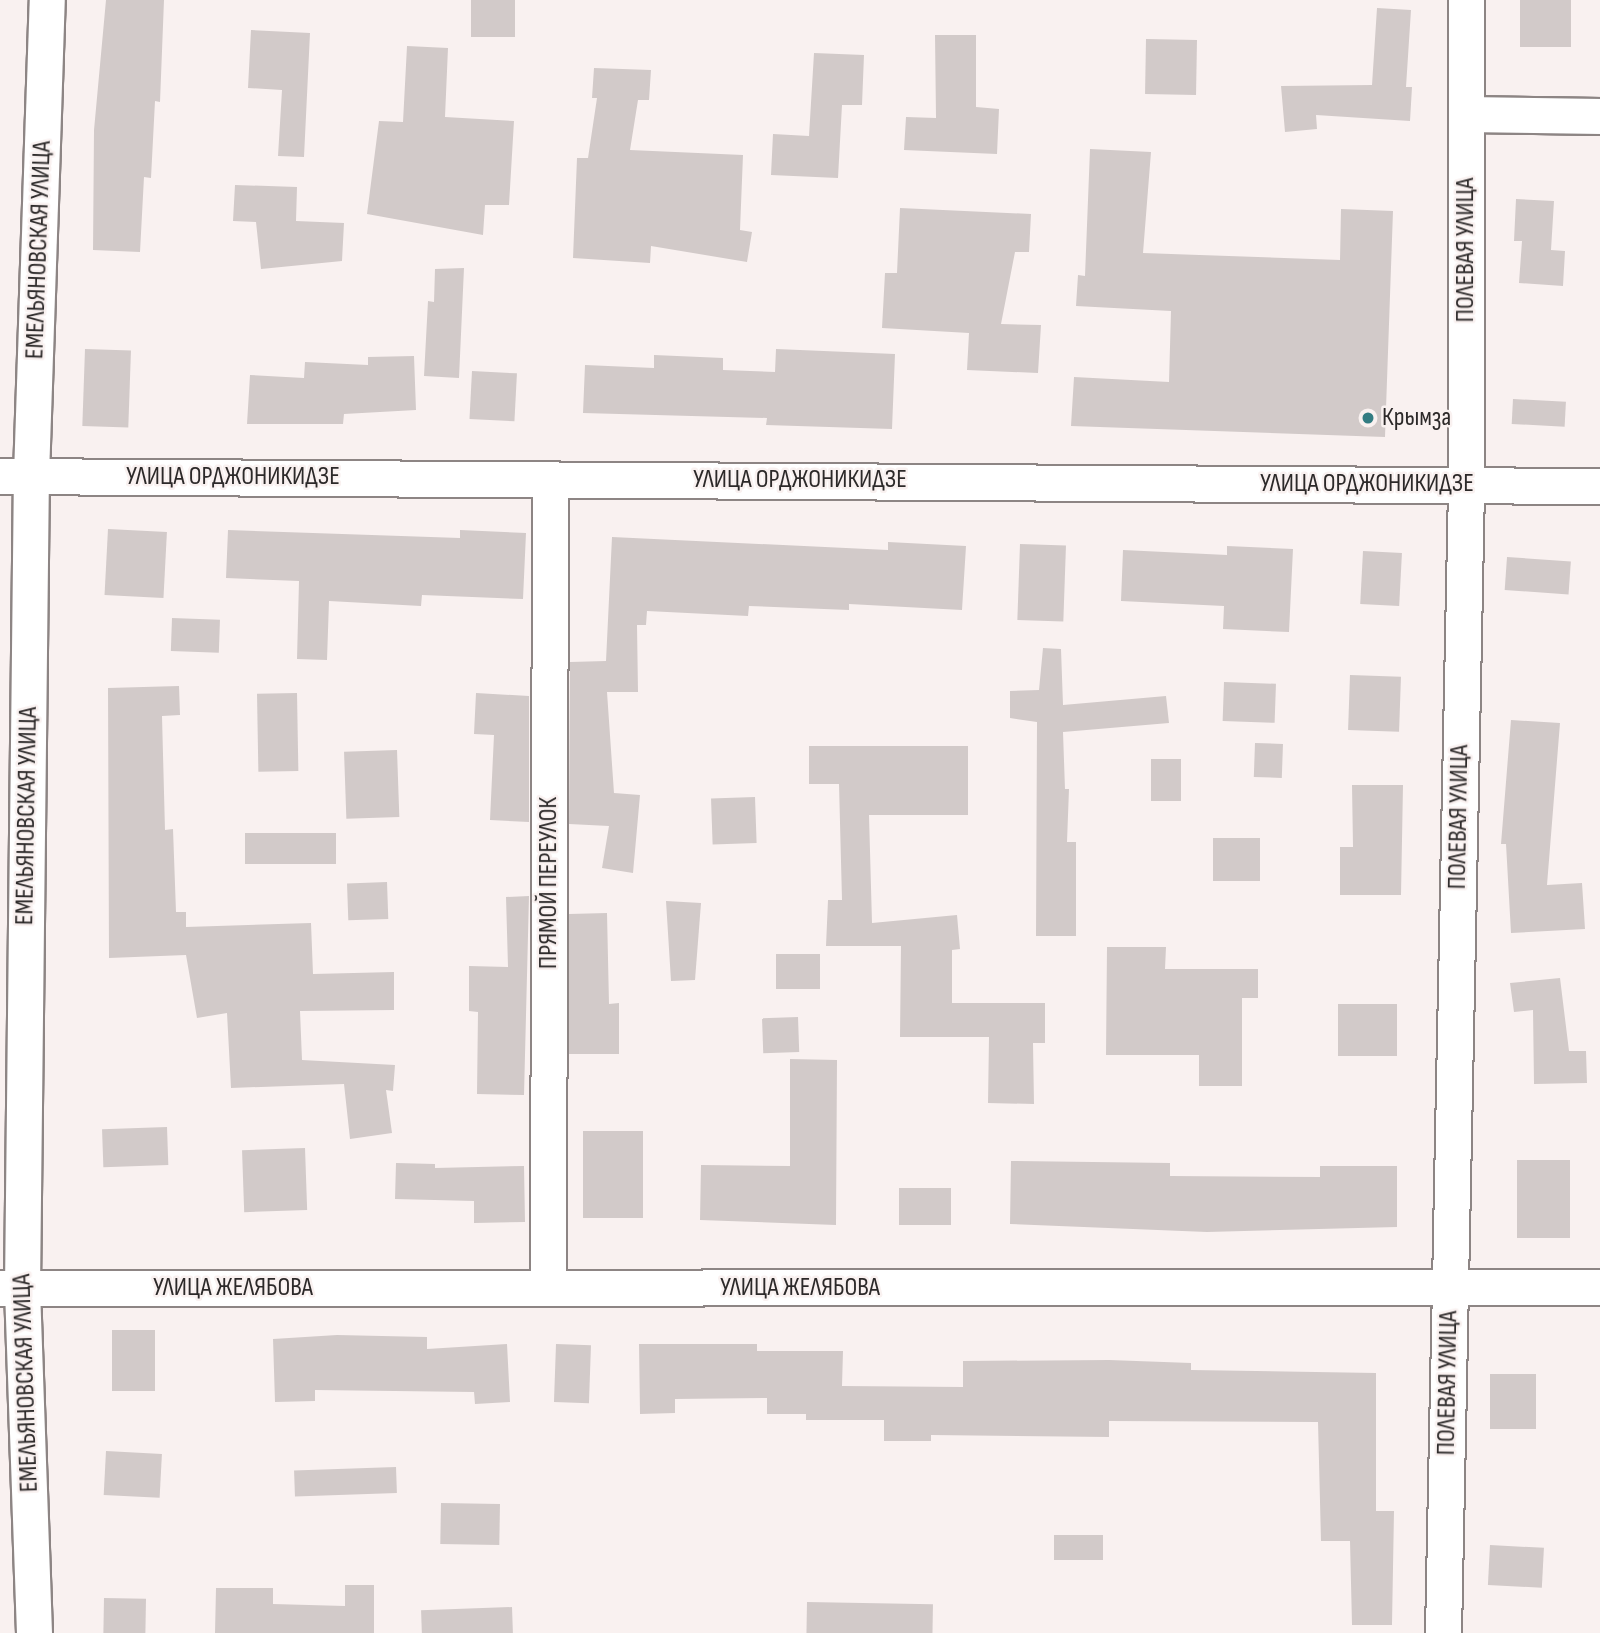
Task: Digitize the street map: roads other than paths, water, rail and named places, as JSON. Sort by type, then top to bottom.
[{"type":"street","name":"ЕМЕЛЬЯНОВСКАЯ УЛИЦА","points":[[34,1633],[11,1288],[16,476],[47,0]]},
{"type":"street","name":"ПОЛЕВАЯ УЛИЦА","points":[[1443,1633],[1466,485],[1466,0]]},
{"type":"street","points":[[1466,114],[1600,116]]},
{"type":"street","name":"УЛИЦА ОРДЖОНИКИДЗЕ","points":[[16,476],[1600,486]]},
{"type":"street","name":"ПРЯМОЙ ПЕРЕУЛОК","points":[[548,1288],[550,479]]},
{"type":"street","name":"УЛИЦА ЖЕЛЯБОВА","points":[[11,1288],[1600,1287]]},
{"type":"place","name":"Крымза","points":[[1368,418]]}]
